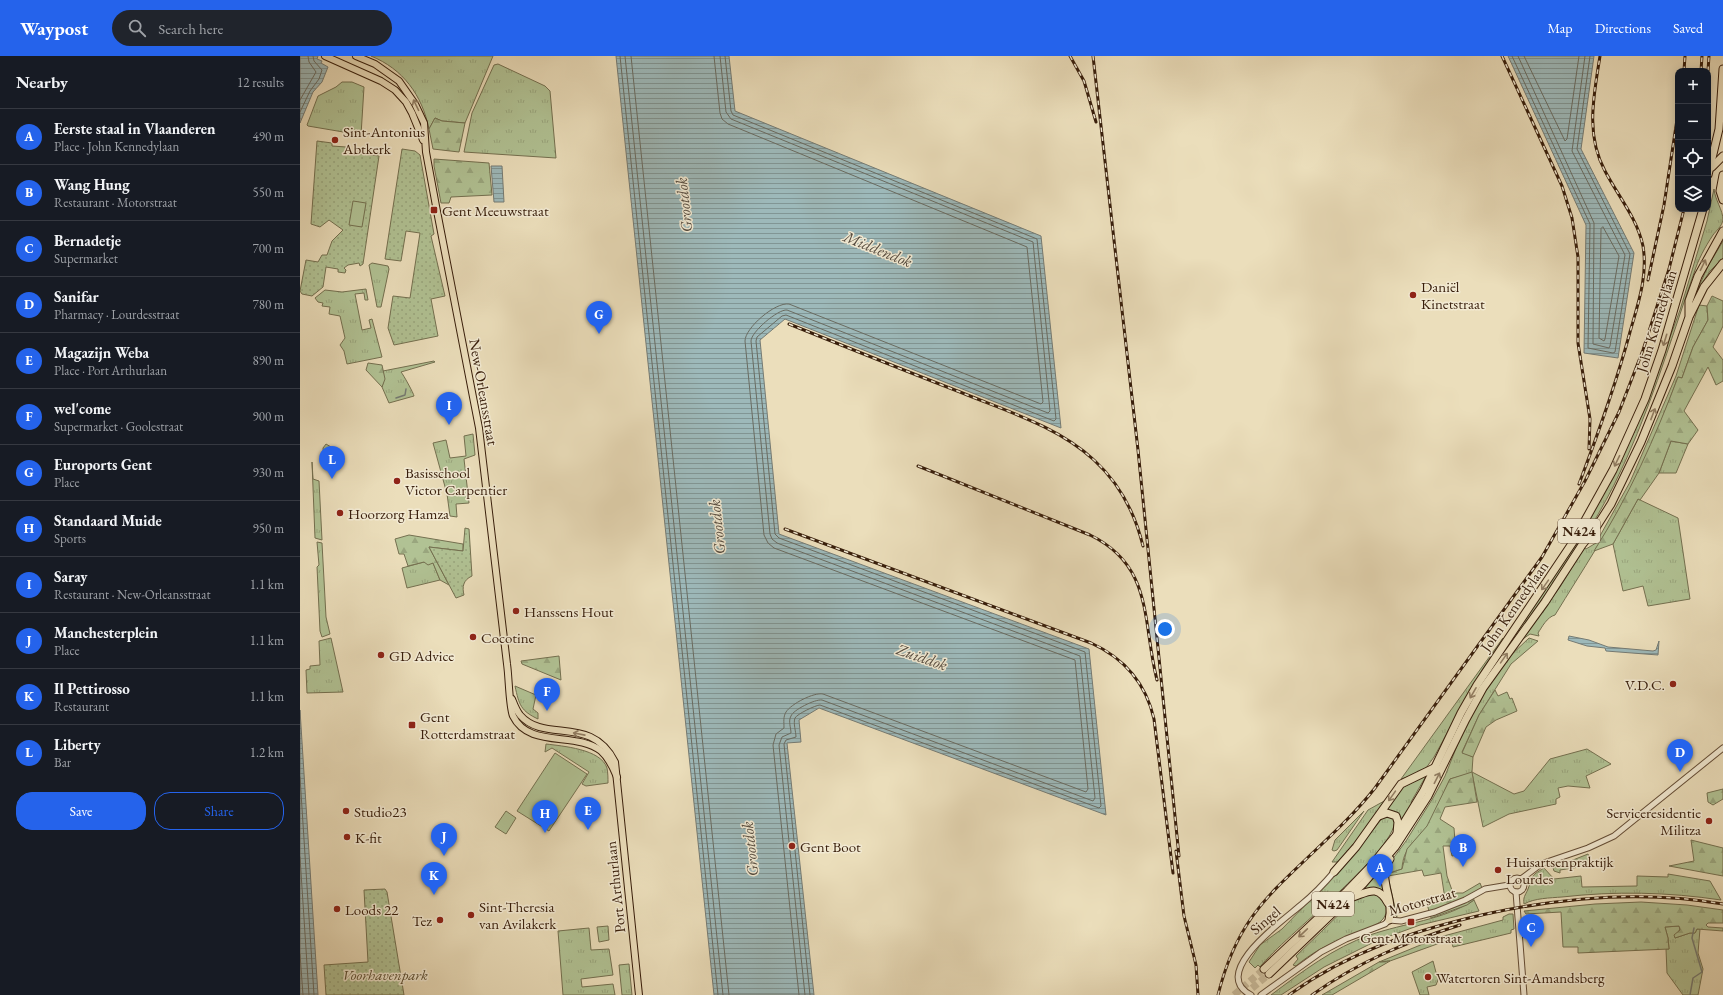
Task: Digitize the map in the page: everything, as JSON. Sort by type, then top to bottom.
[{"type":"highway","points":[[1711,163],[1719,129],[1723,70]]},
{"type":"highway","points":[[1711,170],[1723,156]]},
{"type":"highway","points":[[1723,175],[1720,191],[1723,200]]},
{"type":"highway","name":"John Kennedylaan","points":[[1702,212],[1654,375],[1636,422],[1613,470],[1573,542],[1477,685],[1413,810],[1397,834],[1372,865],[1348,891],[1267,971],[1349,898],[1395,847],[1428,796],[1483,688],[1548,597],[1582,545],[1595,530],[1611,504],[1641,442],[1672,366],[1689,317],[1689,301],[1698,276],[1723,231]]},
{"type":"highway","points":[[1689,317],[1704,287],[1723,263]]},
{"type":"highway","points":[[1334,872],[1356,846],[1401,784],[1436,767]]},
{"type":"highway","points":[[1378,817],[1387,813],[1393,814],[1398,822],[1397,834]]},
{"type":"highway","points":[[1389,920],[1389,906],[1384,870],[1395,847]]},
{"type":"highway","points":[[1349,898],[1367,891],[1372,891],[1382,895],[1389,906]]},
{"type":"main road","name":"New-Orleansstraat","points":[[325,56],[382,81],[395,90],[409,107],[425,142]]},
{"type":"main road","name":"New-Orleansstraat","points":[[356,56],[375,64],[388,72],[408,92],[424,123],[425,142],[479,428],[511,695],[510,701],[513,716],[527,731],[595,748]]},
{"type":"main road","name":"Port Arthurlaan","points":[[511,695],[520,715],[532,724],[588,735],[601,742],[615,762],[639,995]]},
{"type":"main road","name":"Port Arthurlaan","points":[[595,748],[608,759],[616,777]]},
{"type":"street","points":[[1516,892],[1512,890],[1509,885],[1514,878],[1521,879],[1541,864],[1588,848],[1614,836],[1723,748]]},
{"type":"street","name":"Singel","points":[[1251,995],[1243,989],[1240,983],[1239,972],[1244,961],[1261,939],[1319,889],[1334,872]]},
{"type":"street","points":[[1516,892],[1523,888],[1524,883],[1521,879]]},
{"type":"street","name":"Motorstraat","points":[[1260,995],[1321,952],[1346,939],[1385,924],[1389,920],[1401,921],[1435,912],[1465,900],[1485,888],[1509,885]]},
{"type":"street","points":[[1516,892],[1524,995]]},
{"type":"green space","points":[[371,56],[493,56],[465,123],[442,121],[435,118],[429,129],[426,117],[416,94],[402,76],[393,68]]},
{"type":"green space","points":[[498,64],[545,86],[550,91],[556,158],[464,152],[472,113],[494,65]]},
{"type":"green space","points":[[342,82],[352,82],[364,87],[361,135],[307,125],[318,96],[336,87]]},
{"type":"green space","points":[[435,118],[442,121],[465,123],[459,152],[433,149],[429,129]]},
{"type":"green space","points":[[317,141],[332,143],[332,146],[346,147],[346,152],[379,156],[363,264],[360,266],[359,263],[348,265],[344,268],[346,270],[345,273],[338,272],[338,269],[326,267],[323,287],[312,296],[302,294],[300,291],[306,260],[318,262],[322,255],[327,255],[332,241],[343,230],[329,220],[320,227],[311,224]]},
{"type":"green space","points":[[402,149],[415,151],[420,155],[434,234],[431,236],[445,296],[431,299],[438,336],[394,345],[388,328],[393,296],[410,298],[420,233],[406,231],[401,261],[385,259]]},
{"type":"green space","points":[[434,159],[489,163],[492,195],[451,197],[449,203],[441,203]]},
{"type":"green space","points":[[1714,189],[1722,212],[1723,220],[1707,244],[1698,263],[1648,407],[1614,485],[1599,513],[1565,568],[1473,700],[1474,693],[1574,545],[1660,364],[1680,310],[1709,212],[1711,212],[1711,203]]},
{"type":"green space","points":[[353,201],[366,203],[362,227],[349,225]]},
{"type":"green space","points":[[1723,241],[1723,258],[1710,271],[1697,291],[1708,266]]},
{"type":"green space","points":[[372,263],[388,266],[389,269],[381,307],[377,307],[369,265]]},
{"type":"green space","points":[[366,289],[368,300],[365,300],[364,293],[355,294],[362,330],[371,328],[369,320],[372,319],[382,357],[347,364],[344,351],[340,345],[345,338],[340,316],[329,314],[330,307],[322,306],[323,303],[318,302],[315,298],[325,290],[342,292]]},
{"type":"green space","points":[[1712,296],[1723,301],[1723,326],[1713,347],[1723,360],[1723,381],[1716,385],[1708,367],[1684,411],[1698,430],[1688,444],[1671,441],[1659,473],[1640,500],[1638,499],[1613,544],[1594,551],[1630,488],[1660,422],[1678,377],[1682,378],[1693,347],[1708,320],[1707,306]]},
{"type":"green space","points":[[1699,305],[1707,306],[1708,320],[1693,347],[1682,378],[1678,377],[1652,443],[1616,515],[1555,615],[1545,622],[1538,633],[1539,636],[1530,634],[1520,641],[1560,587],[1584,548],[1586,549],[1596,543],[1630,482],[1676,376]]},
{"type":"green space","points":[[435,362],[401,372],[414,396],[389,403],[382,387],[384,379],[383,371]]},
{"type":"green space","points":[[368,363],[382,365],[385,379],[382,387],[366,370]]},
{"type":"green space","points":[[473,434],[475,455],[464,459],[469,503],[456,504],[457,517],[450,516],[447,494],[433,443],[446,440],[450,458],[466,456],[464,436]]},
{"type":"green space","points":[[1671,441],[1688,444],[1676,473],[1659,473]]},
{"type":"green space","points":[[326,444],[331,447],[336,460],[336,464],[331,467],[326,466],[324,462],[323,448]]},
{"type":"green space","points":[[312,462],[313,479],[319,481],[322,540],[315,538]]},
{"type":"green space","points":[[1638,499],[1678,518],[1690,599],[1648,606],[1643,586],[1623,591],[1613,544]]},
{"type":"green space","points":[[465,528],[469,529],[472,576],[464,584],[464,595],[456,598],[429,547],[463,551]]},
{"type":"green space","points":[[409,535],[463,544],[463,551],[429,547],[449,585],[440,580],[433,563],[428,565],[424,562],[408,566],[404,554],[399,554],[395,539]]},
{"type":"green space","points":[[317,542],[322,543],[326,617],[330,634],[322,637],[320,631],[317,567],[319,565]]},
{"type":"green space","points":[[424,562],[433,563],[440,580],[407,588],[402,568]]},
{"type":"green space","points":[[331,638],[343,692],[307,693],[306,670],[310,669],[310,666],[320,665],[319,641]]},
{"type":"green space","points":[[1503,638],[1482,670],[1434,757],[1426,768],[1419,773],[1401,779]]},
{"type":"green space","points":[[1529,638],[1538,641],[1511,664],[1479,715],[1462,752],[1473,757],[1472,772],[1514,794],[1524,791],[1550,759],[1587,749],[1611,764],[1586,776],[1590,788],[1568,786],[1558,788],[1560,797],[1556,799],[1556,804],[1509,814],[1483,827],[1472,773],[1450,779],[1427,827],[1407,850],[1402,869],[1390,873],[1388,876],[1397,917],[1393,912],[1387,871],[1389,864],[1406,841],[1433,798],[1445,776],[1465,726],[1486,690],[1508,658]]},
{"type":"green space","points":[[559,656],[561,680],[522,664],[521,661]]},
{"type":"green space","points":[[515,686],[536,695],[533,709],[538,713],[538,719],[524,710],[518,698]]},
{"type":"green space","points":[[1495,690],[1498,696],[1507,692],[1510,699],[1512,698],[1517,711],[1496,720],[1486,727],[1473,757],[1462,753],[1479,715]]},
{"type":"green space","points":[[546,744],[580,750],[597,757],[607,768],[608,783],[586,786],[582,784],[589,772],[552,748],[545,752]]},
{"type":"green space","points":[[555,753],[587,774],[549,831],[517,811]]},
{"type":"green space","points":[[1472,772],[1477,802],[1445,807],[1440,819],[1454,828],[1456,855],[1452,856],[1450,846],[1443,846],[1447,876],[1453,893],[1463,893],[1480,883],[1482,888],[1472,894],[1474,900],[1467,905],[1431,918],[1427,904],[1445,899],[1441,873],[1424,876],[1422,870],[1388,876],[1390,873],[1402,869],[1407,849],[1427,826],[1450,779]]},
{"type":"green space","points":[[1426,776],[1411,802],[1413,805],[1401,823],[1394,812],[1386,810],[1403,787]]},
{"type":"green space","points":[[1723,789],[1723,799],[1713,805],[1708,802],[1707,793]]},
{"type":"green space","points":[[1386,800],[1361,835],[1339,862],[1332,862],[1368,810]]},
{"type":"green space","points":[[506,811],[516,818],[506,834],[495,827]]},
{"type":"green space","points":[[1364,811],[1337,850],[1332,850],[1335,840]]},
{"type":"green space","points":[[1384,816],[1390,816],[1395,820],[1390,835],[1377,853],[1260,967],[1258,965],[1255,968],[1249,962],[1260,945],[1282,929],[1348,861]]},
{"type":"green space","points":[[1691,840],[1723,848],[1723,876],[1669,866],[1694,861]]},
{"type":"green space","points":[[1588,854],[1592,865],[1560,870],[1560,873],[1554,871],[1553,868]]},
{"type":"green space","points":[[1544,868],[1554,879],[1581,876],[1582,887],[1637,886],[1637,876],[1668,877],[1668,874],[1710,881],[1721,900],[1681,895],[1622,893],[1538,899],[1524,904],[1524,896],[1533,877]]},
{"type":"green space","points":[[1381,869],[1384,893],[1365,889],[1365,887]]},
{"type":"green space","name":"Voorhavenpark","points":[[385,889],[387,892],[404,995],[326,995],[324,965],[368,962],[364,890]]},
{"type":"green space","points":[[1375,893],[1381,898],[1386,908],[1385,915],[1380,922],[1334,942],[1314,953],[1296,966],[1293,965],[1298,959],[1296,956],[1354,900],[1360,895]]},
{"type":"green space","points":[[1474,900],[1479,911],[1420,925],[1376,941],[1324,967],[1281,995],[1271,995],[1295,977],[1343,946],[1370,935],[1437,917],[1462,907]]},
{"type":"green space","points":[[1641,902],[1687,905],[1723,910],[1723,923],[1708,923],[1706,925],[1708,927],[1723,928],[1723,931],[1697,929],[1695,933],[1690,933],[1675,938],[1674,935],[1680,930],[1679,926],[1665,927],[1669,949],[1578,953],[1578,947],[1563,947],[1561,912],[1526,914],[1524,911],[1595,904]]},
{"type":"green space","points":[[1513,914],[1514,929],[1511,930],[1511,933],[1453,947],[1451,939],[1390,961],[1379,962],[1440,937],[1503,920],[1503,917]]},
{"type":"green space","points":[[608,926],[609,940],[599,942],[597,927]]},
{"type":"green space","points":[[1679,926],[1680,929],[1675,938],[1690,933],[1695,933],[1697,929],[1700,929],[1698,953],[1703,969],[1698,995],[1683,995],[1667,973],[1666,949],[1669,949],[1665,927]]},
{"type":"green space","points":[[589,928],[591,950],[609,949],[613,975],[581,979],[582,987],[613,984],[615,995],[563,995],[558,931]]},
{"type":"green space","points":[[1390,961],[1332,995],[1322,995],[1379,962]]},
{"type":"green space","points":[[1433,961],[1438,980],[1436,985],[1427,987],[1429,995],[1420,995],[1412,972]]},
{"type":"green space","points":[[629,964],[632,995],[622,995],[619,965]]},
{"type":"water","points":[[300,56],[318,56],[317,59],[322,61],[321,63],[328,67],[322,82],[313,92],[300,123]]},
{"type":"water","points":[[616,56],[729,56],[735,111],[1041,236],[1061,428],[785,319],[760,340],[779,534],[1089,649],[1106,815],[819,708],[799,720],[801,742],[787,743],[814,995],[714,995]]},
{"type":"water","points":[[1508,56],[1594,56],[1581,149],[1634,253],[1618,358],[1584,353],[1586,225]]},
{"type":"water","points":[[491,166],[502,166],[504,202],[494,202]]},
{"type":"water","points":[[1569,636],[1589,640],[1608,647],[1653,651],[1656,650],[1659,641],[1658,655],[1606,651],[1605,648],[1587,646],[1568,640]]},
{"type":"water","points":[[300,710],[318,995],[300,995]]},
{"type":"waterway","points":[[396,398],[405,395],[406,389]]},
{"type":"waterway","points":[[1690,995],[1693,978],[1702,972],[1692,938],[1694,928]]},
{"type":"tunnel","points":[[1234,995],[1264,969]]},
{"type":"tunnel","points":[[1244,995],[1269,974]]},
{"type":"railway","points":[[1070,56],[1084,81],[1096,122]]},
{"type":"railway","points":[[1093,56],[1138,450],[1179,856]]},
{"type":"railway","points":[[1502,56],[1562,186],[1572,218],[1578,257],[1578,343],[1590,419],[1589,449]]},
{"type":"railway","points":[[1579,484],[1619,371],[1639,300],[1644,268],[1643,246],[1640,236],[1627,207],[1605,171],[1595,143],[1593,114],[1595,85],[1600,56]]},
{"type":"railway","points":[[1684,68],[1685,56]]},
{"type":"railway","points":[[1701,68],[1702,56]]},
{"type":"railway","points":[[1708,68],[1709,56]]},
{"type":"railway","points":[[1648,280],[1664,205],[1675,133]]},
{"type":"railway","points":[[1218,995],[1227,964],[1246,926],[1257,910],[1282,882],[1349,818],[1367,798],[1542,557],[1585,481],[1619,412],[1643,350],[1669,269],[1683,212]]},
{"type":"railway","points":[[789,324],[1030,420],[1080,448],[1111,478],[1125,499],[1131,510],[1143,546]]},
{"type":"railway","points":[[918,466],[1090,535],[1111,548],[1125,563],[1135,579],[1142,597],[1157,680]]},
{"type":"railway","points":[[785,529],[1091,643],[1114,656],[1132,674],[1139,684],[1145,694],[1154,719],[1173,873]]},
{"type":"railway","points":[[1176,851],[1184,916],[1196,965],[1198,995]]},
{"type":"railway","points":[[1289,995],[1335,966],[1383,944],[1434,927],[1486,914],[1545,903],[1604,897],[1663,897],[1723,904]]},
{"type":"railway","points":[[1312,995],[1329,983],[1383,954],[1421,938],[1460,925]]},
{"type":"place","name":"Sint-Antonius Abtkerk","points":[[335,140]]},
{"type":"place","name":"Gent Meeuwstraat","points":[[434,210]]},
{"type":"place","name":"Daniël Kinetstraat","points":[[1413,295]]},
{"type":"place","name":"Euroports Gent","points":[[599,334]]},
{"type":"place","name":"Saray","points":[[449,425]]},
{"type":"place","name":"Liberty","points":[[332,479]]},
{"type":"place","name":"Basisschool Victor Carpentier","points":[[397,481]]},
{"type":"place","name":"Hoorzorg Hamza","points":[[340,513]]},
{"type":"place","name":"Hanssens Hout","points":[[516,611]]},
{"type":"place","name":"Cocotine","points":[[473,637]]},
{"type":"place","name":"GD Advice","points":[[381,655]]},
{"type":"place","name":"V.D.C.","points":[[1673,684]]},
{"type":"place","name":"wel'come","points":[[547,711]]},
{"type":"place","name":"Gent Rotterdamstraat","points":[[412,725]]},
{"type":"place","name":"Sanifar","points":[[1680,772]]},
{"type":"place","name":"Studio23","points":[[346,811]]},
{"type":"place","name":"Serviceresidentie Militza","points":[[1709,821]]},
{"type":"place","name":"Magazijn Weba","points":[[588,830]]},
{"type":"place","name":"Standaard Muide","points":[[545,833]]},
{"type":"place","name":"K-fit","points":[[347,837]]},
{"type":"place","name":"Gent Boot","points":[[792,846]]},
{"type":"place","name":"Manchesterplein","points":[[444,856]]},
{"type":"place","name":"Wang Hung","points":[[1463,867]]},
{"type":"place","name":"Huisartsenpraktijk Lourdes","points":[[1498,870]]},
{"type":"place","name":"Eerste staal in Vlaanderen","points":[[1380,887]]},
{"type":"place","name":"Il Pettirosso","points":[[434,895]]},
{"type":"place","name":"Loods 22","points":[[337,909]]},
{"type":"place","name":"Sint-Theresia van Avilakerk","points":[[471,915]]},
{"type":"place","name":"Tez","points":[[440,920]]},
{"type":"place","name":"Gent Motorstraat","points":[[1411,922]]},
{"type":"place","name":"Bernadetje","points":[[1531,947]]},
{"type":"place","name":"Watertoren Sint-Amandsberg","points":[[1428,977]]},
{"type":"water label","name":"Grootdok","points":[[684,205]]},
{"type":"water label","name":"Middendok","points":[[878,249]]},
{"type":"water label","name":"Grootdok","points":[[717,527]]},
{"type":"water label","name":"Zuiddok","points":[[922,657]]},
{"type":"water label","name":"Grootdok","points":[[750,849]]}]
